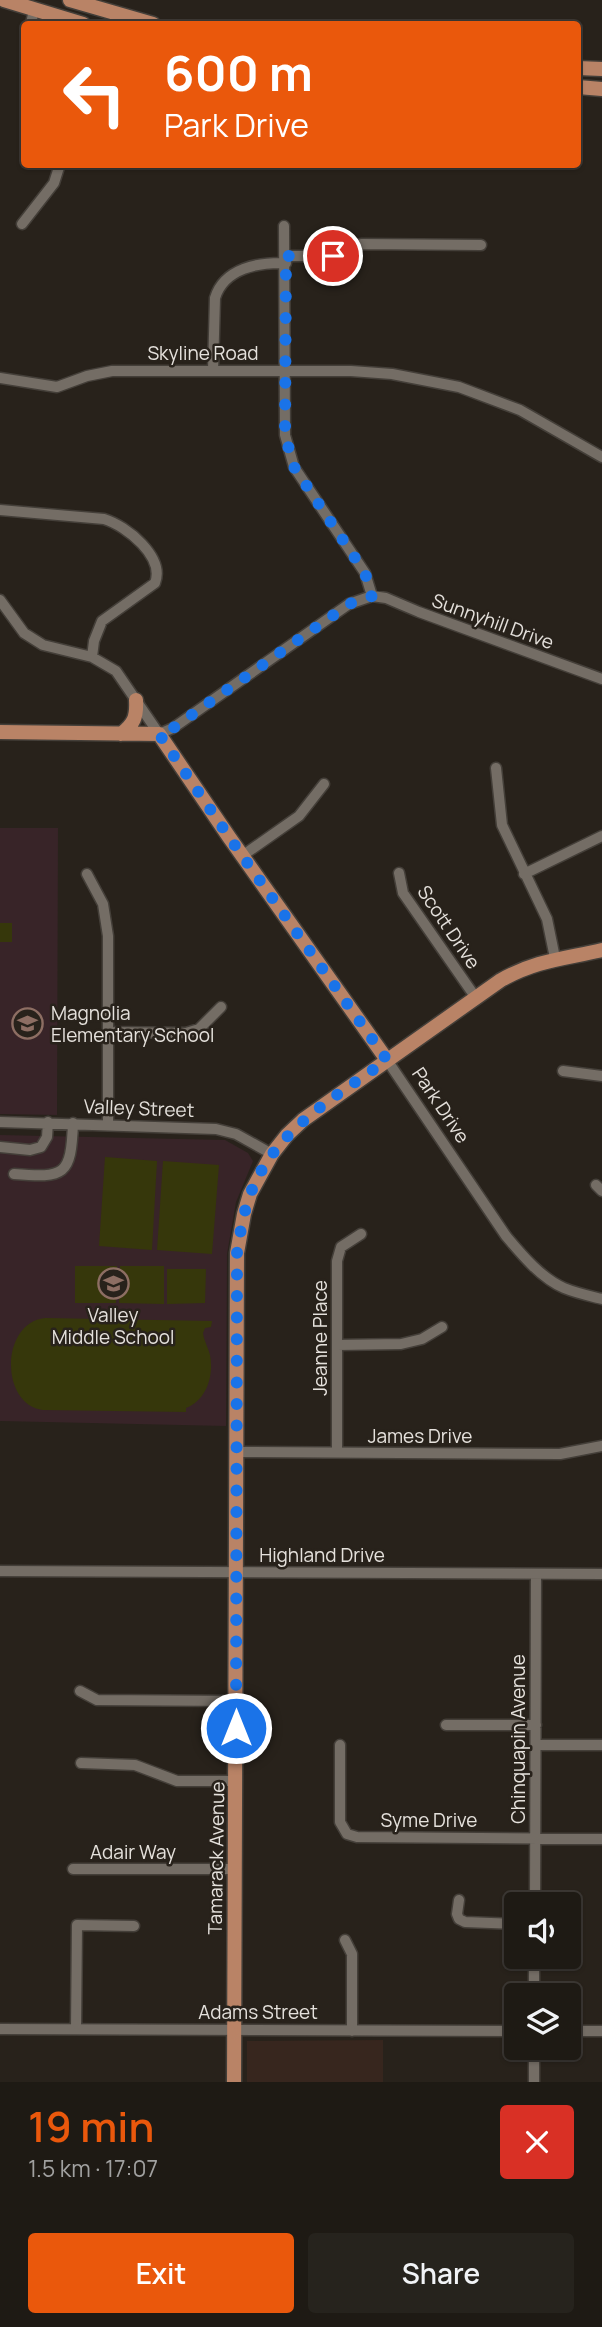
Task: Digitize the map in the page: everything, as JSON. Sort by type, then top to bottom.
[{"type":"main road","points":[[4,0],[73,21]]},
{"type":"main road","points":[[70,0],[143,21]]},
{"type":"main road","points":[[581,68],[602,69]]},
{"type":"main road","points":[[581,88],[602,89]]},
{"type":"main road","points":[[121,734],[133,725],[137,715],[136,700]]},
{"type":"main road","points":[[0,732],[159,734]]},
{"type":"main road","name":"Park Drive","points":[[159,734],[387,1060]]},
{"type":"main road","name":"Tamarack Avenue","points":[[234,2082],[237,1253],[250,1194],[272,1154],[303,1120],[501,980],[525,967],[555,958],[602,950]]},
{"type":"street","points":[[31,21],[34,9]]},
{"type":"street","points":[[22,224],[54,183],[59,168]]},
{"type":"street","points":[[159,734],[173,728],[349,604],[372,596],[365,573],[294,467],[285,435],[284,226]]},
{"type":"street","points":[[213,370],[215,298],[218,287],[228,277],[250,267],[272,262],[333,256],[361,244],[481,245]]},
{"type":"street","name":"Skyline Road","points":[[0,378],[57,387],[87,376],[112,371],[392,374],[459,387],[520,410],[602,457]]},
{"type":"street","points":[[0,510],[104,519],[116,523],[132,532],[156,564],[158,575],[155,583],[102,621],[94,641],[92,657]]},
{"type":"street","name":"Sunnyhill Drive","points":[[372,596],[386,598],[602,679]]},
{"type":"street","name":"Park Drive","points":[[0,600],[24,633],[43,645],[92,657],[116,671],[159,734]]},
{"type":"street","points":[[496,768],[502,825],[547,919],[555,958]]},
{"type":"street","points":[[242,856],[299,816],[324,784]]},
{"type":"street","points":[[524,874],[602,836]]},
{"type":"street","name":"Scott Drive","points":[[399,873],[403,893],[476,998]]},
{"type":"street","points":[[87,874],[103,904],[108,936],[108,1125]]},
{"type":"street","points":[[109,1032],[186,1033],[199,1030],[221,1007]]},
{"type":"street","name":"Park Drive","points":[[387,1060],[506,1236],[519,1251],[543,1275],[564,1288],[602,1299]]},
{"type":"street","points":[[563,1071],[602,1076]]},
{"type":"street","name":"Valley Street","points":[[0,1122],[216,1129],[236,1134],[272,1154]]},
{"type":"street","points":[[0,1147],[30,1150],[41,1147],[47,1137],[48,1122]]},
{"type":"street","points":[[14,1174],[39,1177],[53,1176],[61,1171],[71,1155],[73,1123]]},
{"type":"street","name":"Jeanne Place","points":[[337,1453],[337,1262],[341,1247],[361,1234]]},
{"type":"street","points":[[337,1345],[401,1344],[422,1339],[442,1327]]},
{"type":"street","name":"James Drive","points":[[237,1452],[561,1454],[602,1446]]},
{"type":"street","name":"Highland Drive","points":[[0,1571],[602,1574]]},
{"type":"street","name":"Chinquapin Avenue","points":[[535,1892],[536,1574]]},
{"type":"street","points":[[80,1691],[97,1700],[236,1701]]},
{"type":"street","points":[[446,1725],[536,1725]]},
{"type":"street","name":"Syme Drive","points":[[340,1745],[341,1822],[346,1834],[357,1837],[602,1839]]},
{"type":"street","points":[[536,1745],[602,1745]]},
{"type":"street","points":[[81,1763],[135,1765],[177,1781],[236,1781]]},
{"type":"street","name":"Adair Way","points":[[73,1869],[234,1869]]},
{"type":"street","points":[[459,1900],[459,1919],[465,1922],[504,1924]]},
{"type":"street","points":[[76,2029],[77,1925],[134,1926]]},
{"type":"street","points":[[345,1940],[352,1954],[352,2031]]},
{"type":"street","name":"Adams Street","points":[[0,2029],[504,2031]]},
{"type":"street","points":[[581,2031],[602,2031]]},
{"type":"street","points":[[534,2060],[534,2082]]},
{"type":"shaded area","name":"Magnolia Elementary School","points":[[0,828],[58,828],[57,1115],[0,1114]]},
{"type":"shaded area","points":[[0,923],[12,923],[12,942],[0,942]]},
{"type":"shaded area","name":"Valley Middle School","points":[[0,1135],[225,1140],[248,1153],[253,1161],[236,1202],[227,1254],[226,1426],[0,1421]]},
{"type":"shaded area","points":[[105,1157],[157,1161],[152,1250],[99,1246]]},
{"type":"shaded area","points":[[163,1161],[219,1165],[212,1254],[157,1250]]},
{"type":"shaded area","points":[[75,1266],[117,1266],[116,1303],[75,1303]]},
{"type":"shaded area","points":[[120,1266],[164,1266],[164,1304],[119,1303]]},
{"type":"shaded area","points":[[167,1269],[206,1269],[205,1303],[167,1304]]},
{"type":"shaded area","points":[[45,1318],[212,1321],[211,1327],[205,1328],[203,1333],[211,1363],[210,1378],[204,1393],[186,1408],[186,1412],[43,1410],[29,1405],[19,1394],[13,1380],[13,1348],[30,1323]]},
{"type":"shaded area","points":[[383,2040],[383,2082],[247,2082],[247,2041]]},
{"type":"place","name":"Magnolia Elementary School","points":[[28,1024]]},
{"type":"place","name":"Valley Middle School","points":[[113,1284]]},
{"type":"route","points":[[236,1728],[237,1253],[244,1214],[259,1174],[287,1135],[303,1120],[387,1060],[159,734],[173,728],[349,604],[372,596],[365,573],[294,467],[285,435],[286,256],[333,256]]}]
